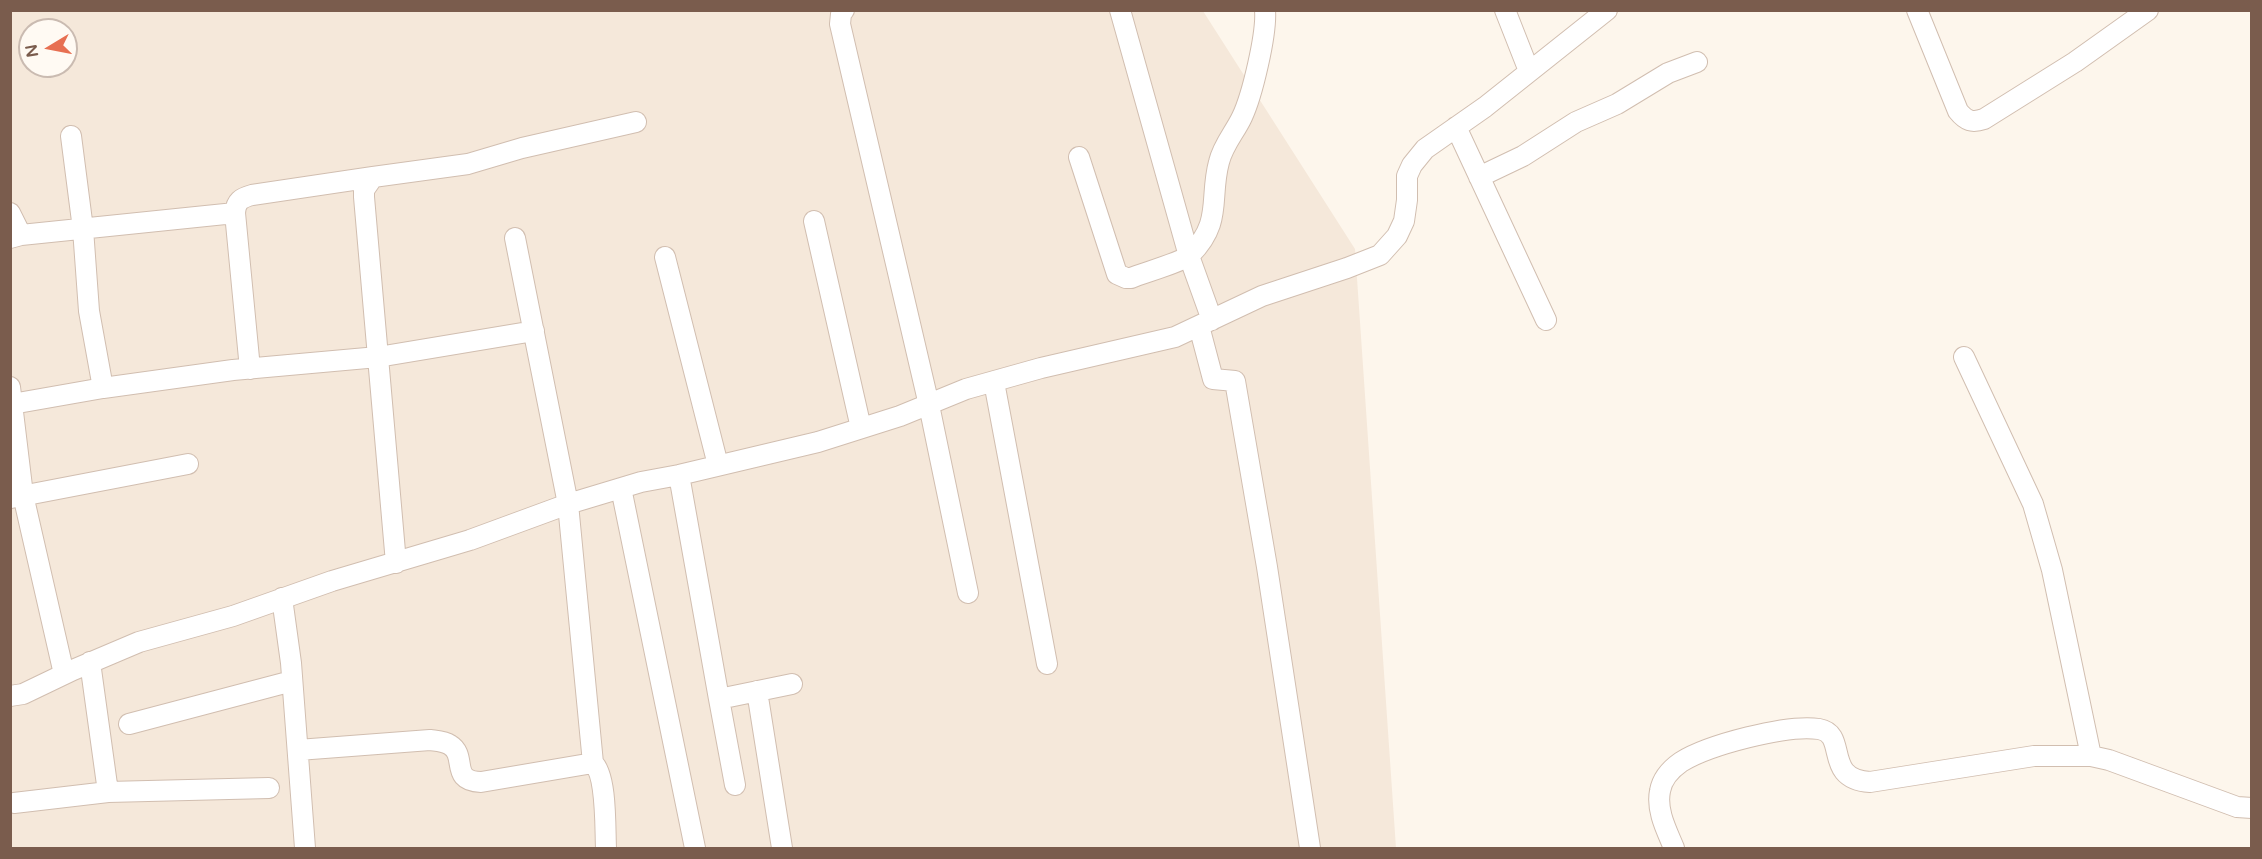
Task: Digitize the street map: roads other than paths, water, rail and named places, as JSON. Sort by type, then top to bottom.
[{"type":"street","points":[[844,10],[840,24],[929,405],[968,592]]},
{"type":"street","points":[[1120,10],[1189,256],[1205,323],[1213,379],[1235,381],[1267,567],[1310,849]]},
{"type":"street","points":[[1079,157],[1114,268],[1121,276],[1131,278],[1189,256],[1207,232],[1215,210],[1219,159],[1242,117],[1258,63],[1265,10]]},
{"type":"street","points":[[1505,10],[1529,71]]},
{"type":"street","points":[[10,696],[23,694],[139,642],[233,616],[282,598],[470,540],[568,504],[621,488],[818,442],[929,405],[966,390],[1041,368],[1175,337],[1262,296],[1380,255],[1397,236],[1404,221],[1407,176],[1412,165],[1425,149],[1607,10]]},
{"type":"street","points":[[1917,10],[1958,111],[1969,121],[1976,121],[1984,119],[2075,62],[2148,10]]},
{"type":"street","points":[[1479,177],[1523,156],[1576,122],[1617,104],[1652,82],[1697,62]]},
{"type":"street","points":[[250,369],[235,213],[239,200],[252,195],[468,164],[522,148],[636,122]]},
{"type":"street","points":[[1456,127],[1546,320]]},
{"type":"street","points":[[70,136],[82,229],[89,311],[103,388]]},
{"type":"street","points":[[373,177],[364,190],[364,198],[396,563]]},
{"type":"street","points":[[10,213],[16,237],[235,213]]},
{"type":"street","points":[[814,221],[861,428]]},
{"type":"street","points":[[515,238],[568,504],[593,763],[602,786],[606,849]]},
{"type":"street","points":[[665,257],[718,465]]},
{"type":"street","points":[[64,674],[17,496],[11,395],[103,388],[250,369],[378,357],[534,331]]},
{"type":"street","points":[[1964,357],[2033,504],[2052,570],[2091,756]]},
{"type":"street","points":[[994,382],[1047,664]]},
{"type":"street","points":[[17,496],[188,464]]},
{"type":"street","points":[[679,475],[735,785]]},
{"type":"street","points":[[621,488],[695,849]]},
{"type":"street","points":[[282,598],[292,681],[305,849]]},
{"type":"street","points":[[90,662],[108,792]]},
{"type":"street","points":[[129,724],[292,681]]},
{"type":"street","points":[[719,699],[792,684]]},
{"type":"street","points":[[757,691],[782,849]]},
{"type":"street","points":[[1674,849],[1659,807],[1660,790],[1666,775],[1681,762],[1734,740],[1784,730],[1818,728],[1827,731],[1832,737],[1843,770],[1847,776],[1857,781],[1870,782],[2034,756],[2091,756],[2109,760],[2237,807],[2252,808]]},
{"type":"street","points":[[298,750],[430,740],[445,743],[455,750],[462,774],[471,782],[593,763]]},
{"type":"street","points":[[14,803],[108,792],[268,788]]}]
